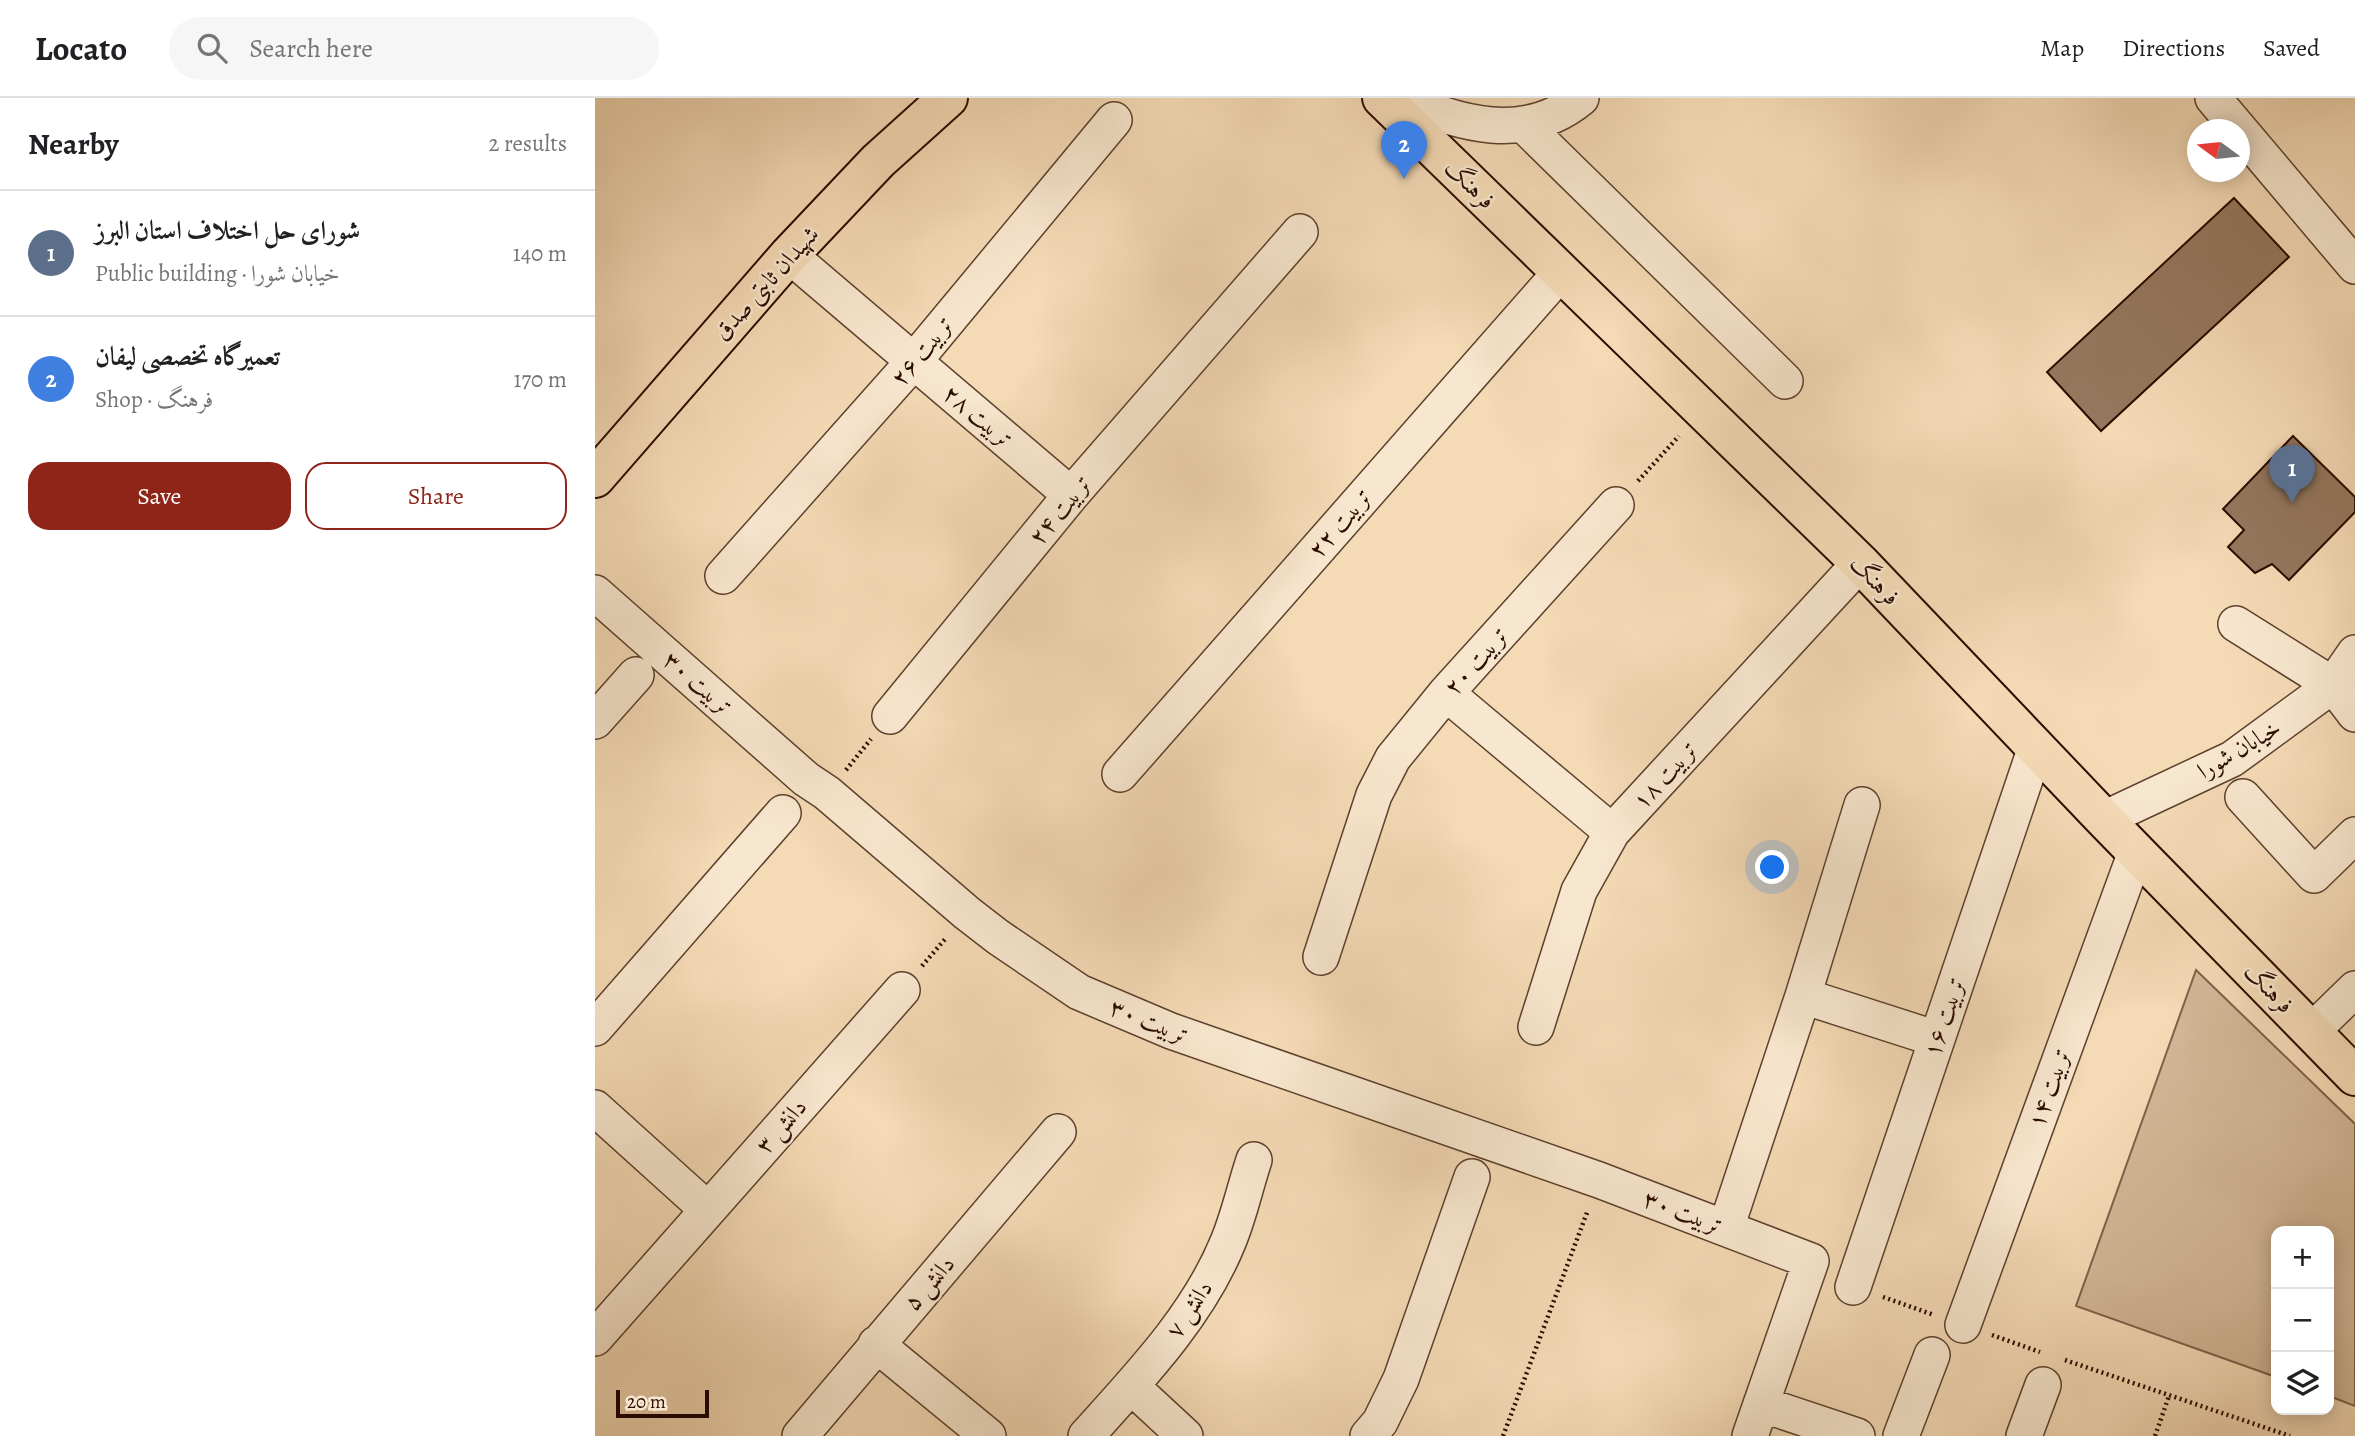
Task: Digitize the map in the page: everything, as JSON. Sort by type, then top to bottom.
[{"type":"main road","name":"شهیدان ثابتی صدق","points":[[595,478],[789,255],[878,161],[948,98]]},
{"type":"main road","name":"فرهنگ","points":[[1382,98],[1860,563],[2104,820],[2355,1076]]},
{"type":"street","points":[[1399,98],[1436,113],[1470,122],[1525,126],[1581,98]]},
{"type":"street","points":[[2213,98],[2355,266]]},
{"type":"street","name":"تربیت ۲۶","points":[[723,576],[914,362],[1114,120]]},
{"type":"street","points":[[1525,126],[1785,381]]},
{"type":"street","name":"تربیت ۲۴","points":[[890,716],[1071,495],[1300,232]]},
{"type":"street","name":"تربیت ۲۸","points":[[789,255],[1071,495]]},
{"type":"street","name":"تربیت ۲۲","points":[[1120,774],[1561,272]]},
{"type":"street","name":"تربیت ۲۰","points":[[1321,957],[1383,774],[1393,758],[1446,692],[1616,505]]},
{"type":"street","name":"تربیت ۱۸","points":[[1536,1027],[1579,891],[1612,832],[1860,563]]},
{"type":"street","name":"تربیت ۳۰","points":[[595,593],[806,779],[827,793],[967,913],[1079,992],[1171,1031],[1599,1180],[1811,1261],[1755,1420]]},
{"type":"street","points":[[2237,624],[2333,685],[2355,714]]},
{"type":"street","name":"خیابان شورا","points":[[2104,820],[2232,759],[2333,685],[2355,653]]},
{"type":"street","points":[[595,721],[636,676]]},
{"type":"street","points":[[1446,692],[1612,832]]},
{"type":"street","name":"تربیت ۱۶","points":[[1853,1287],[2036,747]]},
{"type":"street","points":[[2243,797],[2314,875],[2355,835]]},
{"type":"street","points":[[1726,1228],[1803,996],[1862,805]]},
{"type":"street","points":[[595,1028],[783,813]]},
{"type":"street","name":"تربیت ۱۴","points":[[1963,1325],[2136,852]]},
{"type":"street","points":[[2311,1032],[2355,989]]},
{"type":"street","name":"دانش ۳","points":[[595,1338],[902,990]]},
{"type":"street","points":[[1803,996],[1937,1039]]},
{"type":"street","points":[[595,1108],[708,1210]]},
{"type":"street","name":"دانش ۵","points":[[800,1436],[1058,1132]]},
{"type":"street","name":"دانش ۷","points":[[1086,1436],[1131,1385],[1199,1299],[1229,1242],[1254,1160]]},
{"type":"street","points":[[1368,1436],[1380,1422],[1401,1379],[1472,1177]]},
{"type":"street","points":[[876,1345],[988,1436]]},
{"type":"street","points":[[1901,1436],[1932,1355]]},
{"type":"street","points":[[2024,1436],[2043,1384]]},
{"type":"street","points":[[1131,1385],[1185,1436]]},
{"type":"street","points":[[1755,1420],[1857,1436]]},
{"type":"path","points":[[1616,505],[1703,409]]},
{"type":"path","points":[[827,793],[890,716]]},
{"type":"path","points":[[902,990],[967,913]]},
{"type":"path","points":[[1503,1436],[1599,1180]]},
{"type":"path","points":[[2155,1436],[2169,1396]]},
{"type":"shaded area","points":[[2196,970],[2355,1124],[2355,1406],[2334,1398],[2334,1226],[2271,1226],[2271,1375],[2076,1306]]},
{"type":"building","points":[[2234,198],[2289,257],[2101,431],[2047,372]]},
{"type":"building","points":[[2293,436],[2355,497],[2355,512],[2289,580],[2272,564],[2255,573],[2228,547],[2244,530],[2223,509]]},
{"type":"place","name":"تعمیرگاه تخصصی لیفان","points":[[1404,179]]},
{"type":"place","name":"شورای حل اختلاف استان البرز","points":[[2292,503]]}]
